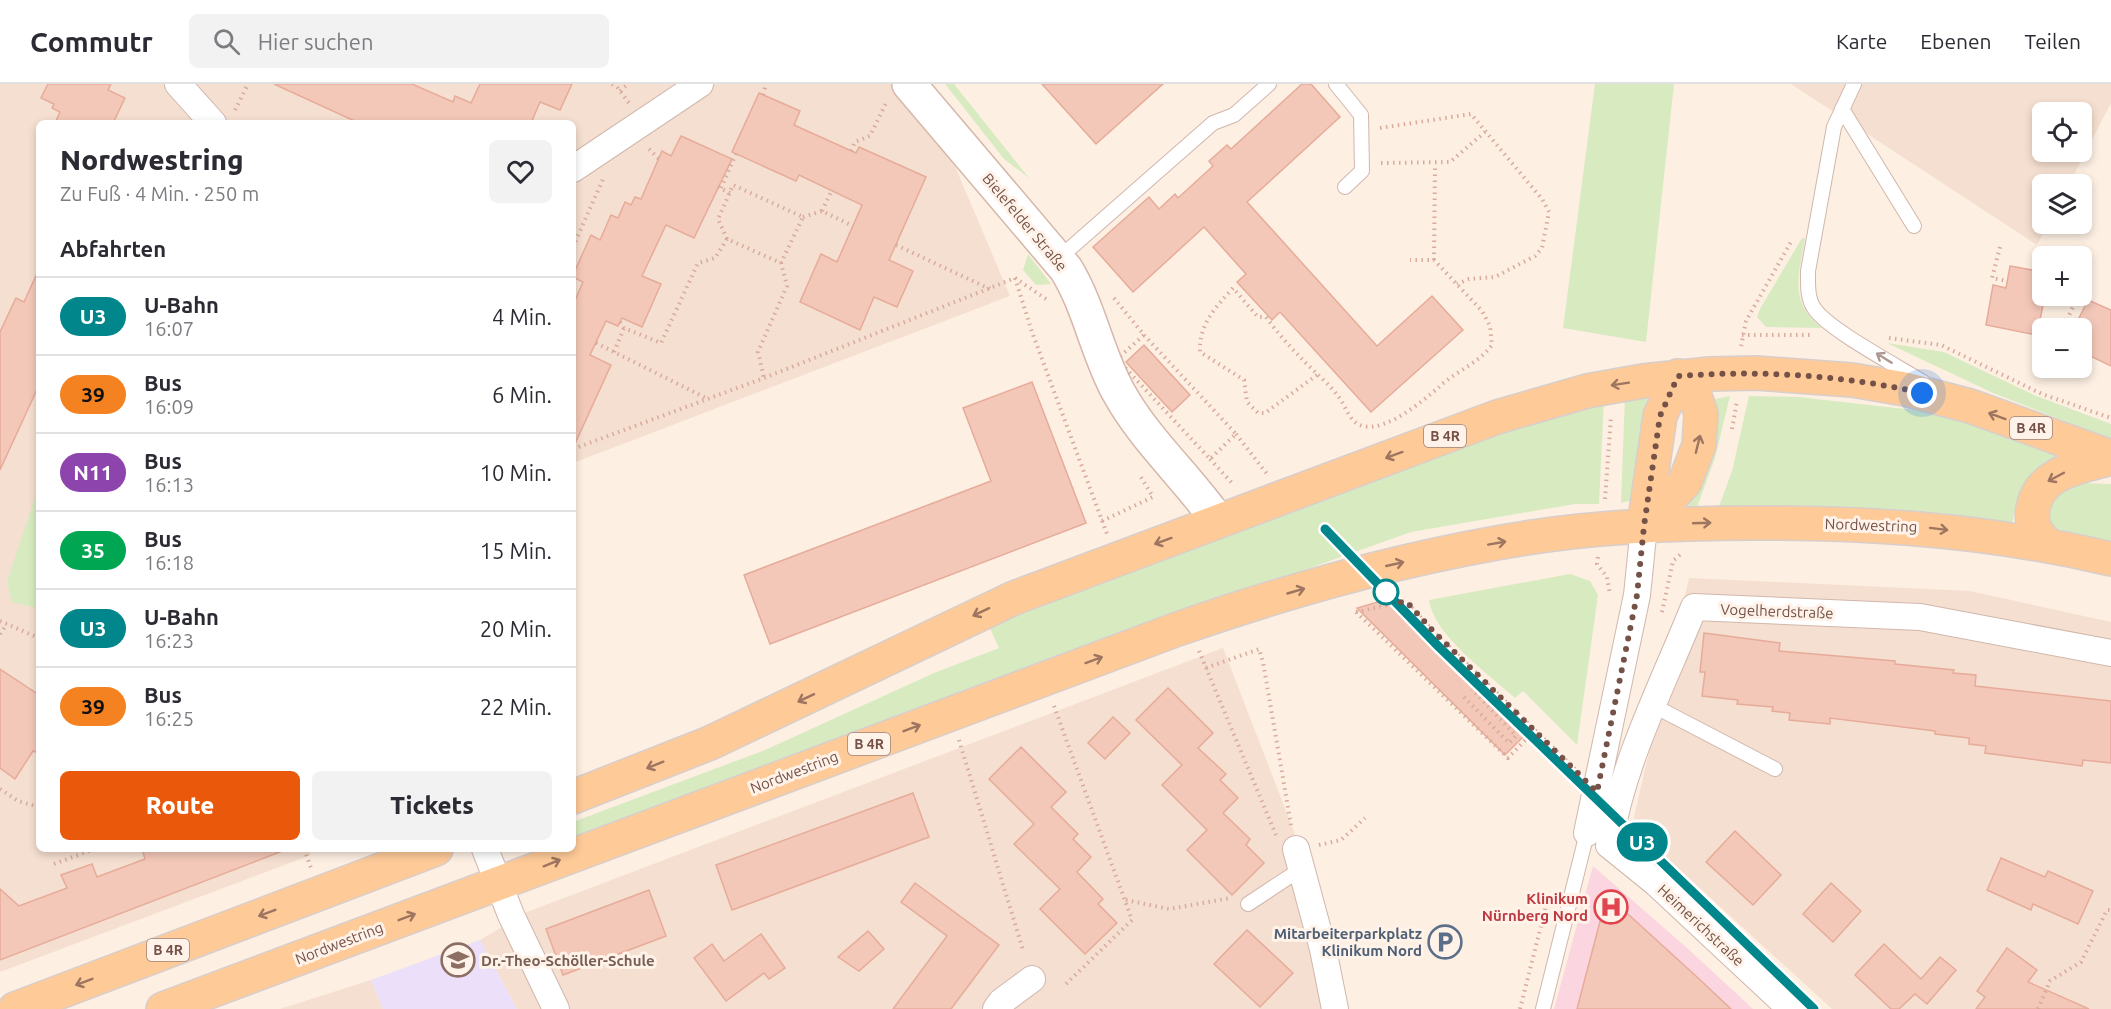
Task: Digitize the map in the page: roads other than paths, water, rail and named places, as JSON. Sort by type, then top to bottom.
[{"type":"main road","name":"B 4R","points":[[576,796],[726,735],[986,610],[1497,417],[1608,386],[1678,376],[1756,373],[1819,376],[1888,386],[1951,400],[2111,457]]},
{"type":"main road","points":[[1678,376],[1696,399],[1701,414],[1699,445],[1684,482],[1644,526],[1660,416],[1678,376]]},
{"type":"main road","points":[[2049,545],[2036,533],[2032,521],[2035,499],[2041,488],[2056,475],[2111,457]]},
{"type":"main road","name":"Nordwestring","points":[[163,1009],[1189,625],[1279,596],[1395,564],[1518,539],[1603,529],[1766,523],[1896,525],[2049,545],[2111,559]]},
{"type":"main road","name":"B 4R","points":[[15,1009],[428,852]]},
{"type":"street","points":[[178,84],[222,119]]},
{"type":"street","points":[[576,167],[700,84]]},
{"type":"street","name":"Bielefelder Straße","points":[[899,92],[1058,259],[1078,290],[1109,373],[1132,414],[1218,521]]},
{"type":"street","points":[[1598,839],[1597,792],[1637,595],[1644,526]]},
{"type":"street","name":"Vogelherdstraße","points":[[1598,839],[1613,818],[1623,786],[1694,607],[1920,617],[2111,652]]},
{"type":"street","name":"Heimerichstraße","points":[[1598,839],[1656,884],[1791,1009]]},
{"type":"street","points":[[485,852],[497,883],[556,1009]]},
{"type":"street","points":[[1298,859],[1323,949],[1335,1009]]},
{"type":"street","points":[[996,1009],[1001,1002],[1032,979]]},
{"type":"lane","points":[[1058,259],[1213,123],[1234,115],[1269,84]]},
{"type":"lane","points":[[1336,84],[1361,115],[1362,171],[1345,187]]},
{"type":"lane","points":[[1854,84],[1834,127],[1808,271],[1809,292],[1814,308],[1828,323],[1951,400]]},
{"type":"lane","points":[[1842,109],[1914,226]]},
{"type":"lane","points":[[1654,706],[1775,769]]},
{"type":"lane","points":[[1543,1009],[1598,839]]},
{"type":"lane","points":[[1248,904],[1298,859]]},
{"type":"metro line","name":"U3","points":[[1325,529],[1439,647],[1814,1009]]},
{"type":"place","name":"Klinikum Nürnberg Nord","points":[[1611,907]]},
{"type":"place","name":"Mitarbeiterparkplatz Klinikum Nord","points":[[1445,942]]},
{"type":"place","name":"Dr.-Theo-Schöller-Schule","points":[[458,960]]}]
